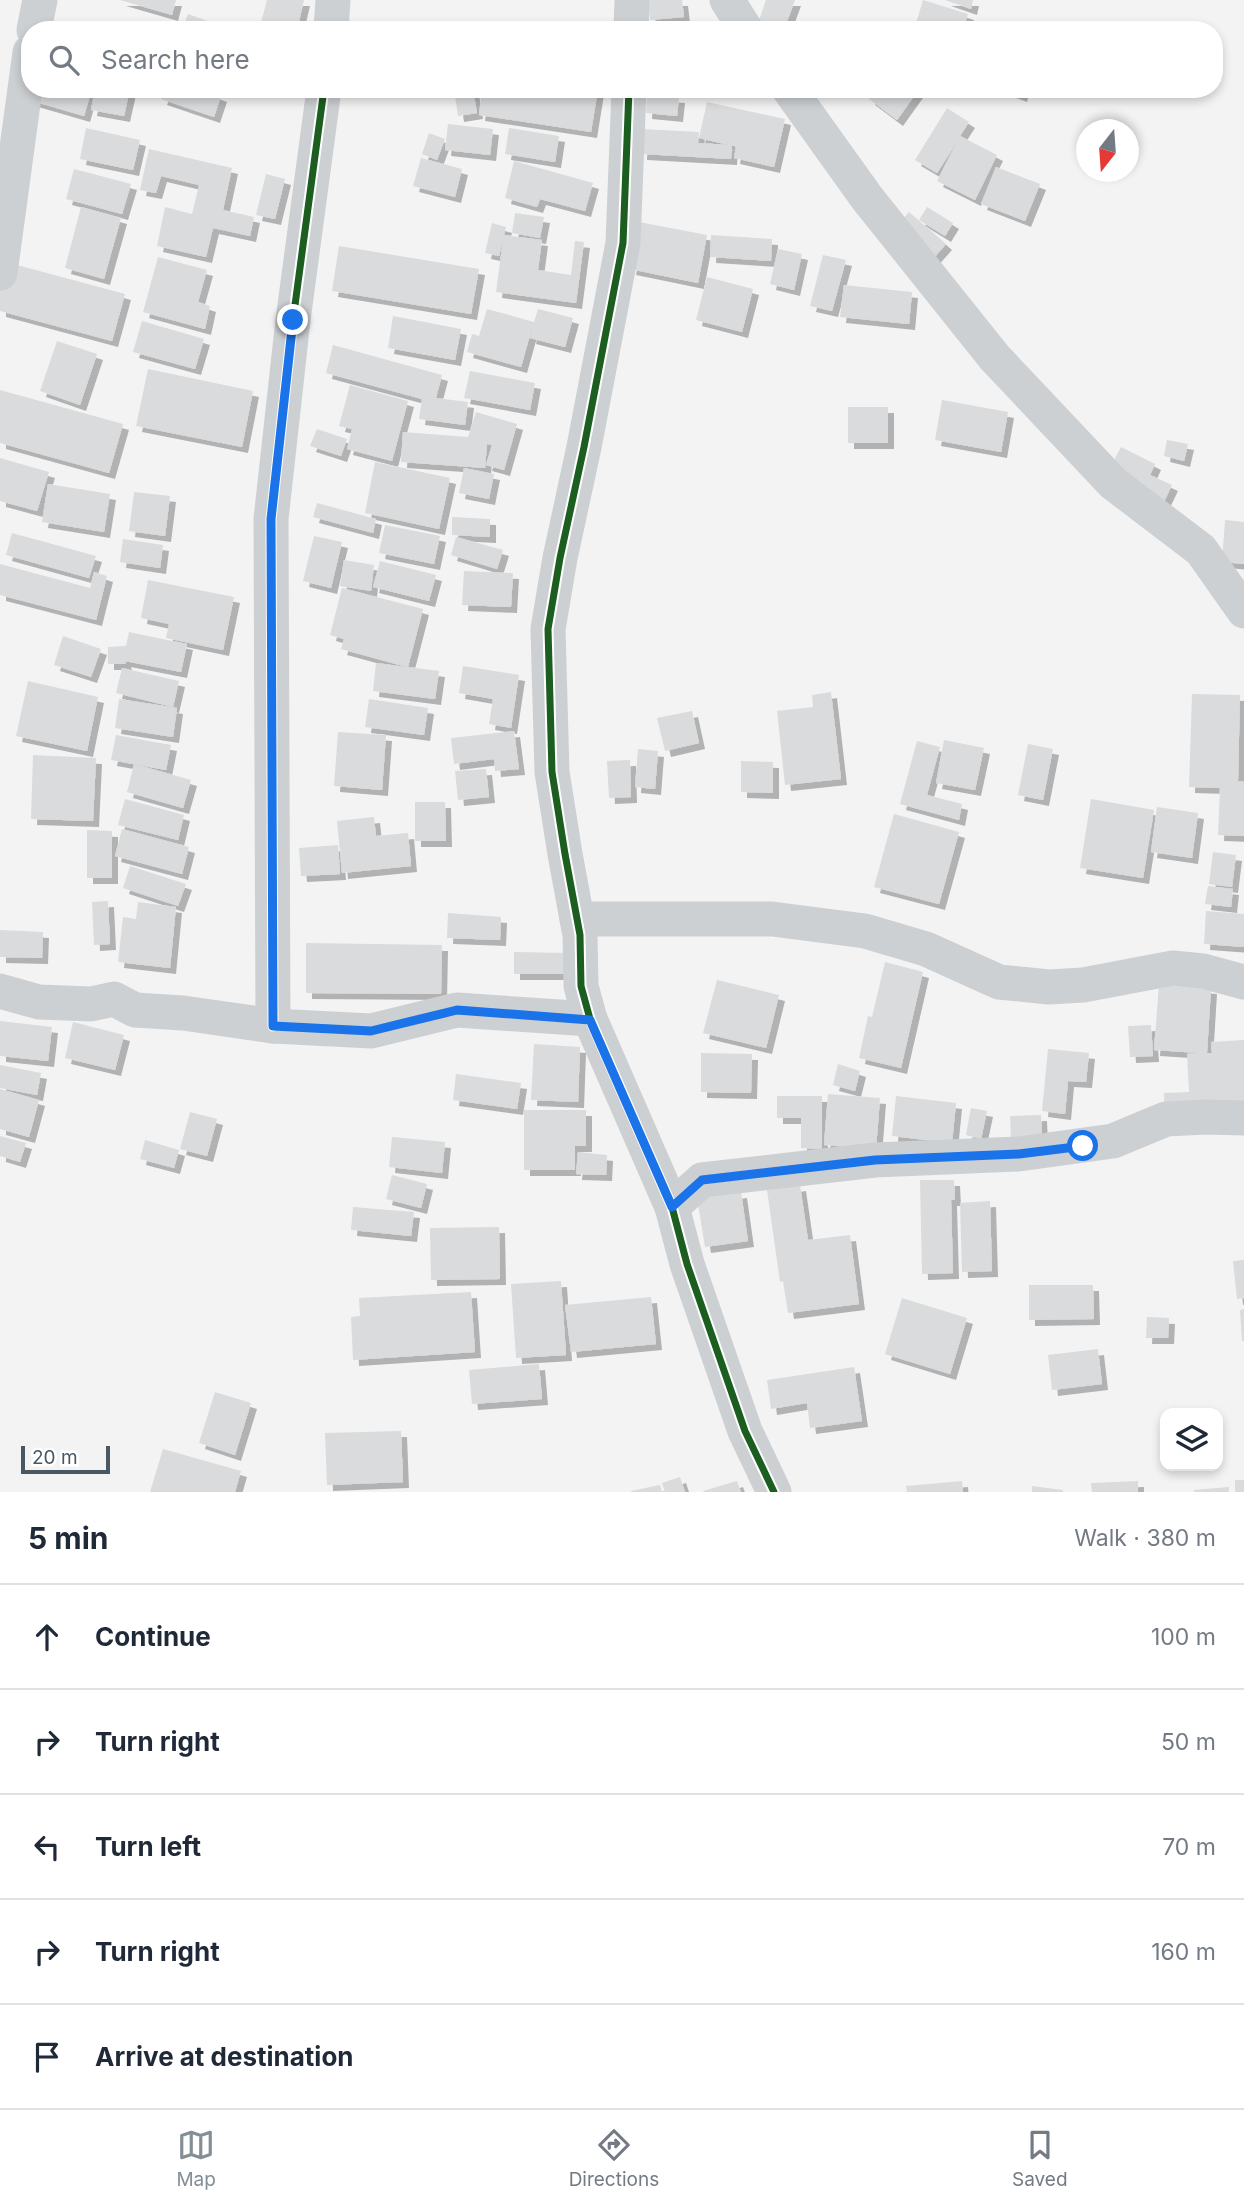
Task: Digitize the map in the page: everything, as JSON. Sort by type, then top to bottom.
[{"type":"street","points":[[36,21],[40,0]]},
{"type":"street","points":[[332,21],[333,0]]},
{"type":"street","points":[[631,21],[632,0]]},
{"type":"street","points":[[727,0],[741,21]]},
{"type":"street","points":[[749,21],[753,0]]},
{"type":"street","points":[[0,273],[24,98]]},
{"type":"street","points":[[273,1026],[271,519],[293,320],[323,98]]},
{"type":"street","points":[[629,98],[623,243],[548,628],[552,772],[580,935],[581,986],[590,1020],[672,1207],[697,1296],[745,1432],[774,1492]]},
{"type":"street","points":[[795,98],[867,198],[995,358],[1113,483],[1201,550],[1244,611]]},
{"type":"street","points":[[577,919],[772,919],[865,931],[926,949],[999,982],[1049,988],[1083,985],[1173,968],[1203,971],[1244,982]]},
{"type":"street","points":[[0,991],[39,1002],[91,1004],[114,999],[135,1010],[183,1013],[273,1026],[371,1031],[457,1010],[590,1020]]},
{"type":"street","points":[[672,1207],[702,1180],[875,1160],[1019,1154],[1113,1141],[1166,1119],[1244,1118]]},
{"type":"building","points":[[120,0],[176,0],[172,15]]},
{"type":"building","points":[[267,0],[304,0],[299,21],[261,21]]},
{"type":"building","points":[[648,0],[682,0],[684,17],[650,20]]},
{"type":"building","points":[[766,0],[795,0],[787,21],[759,21]]},
{"type":"building","points":[[923,0],[968,14],[966,21],[917,21]]},
{"type":"building","points":[[945,0],[973,0],[971,9]]},
{"type":"building","points":[[188,14],[208,21],[185,21]]},
{"type":"building","points":[[22,98],[89,98],[84,116]]},
{"type":"building","points":[[93,98],[128,98],[124,116],[91,110]]},
{"type":"building","points":[[161,98],[220,98],[214,117]]},
{"type":"building","points":[[455,98],[474,98],[477,113],[458,116]]},
{"type":"building","points":[[481,98],[597,98],[591,132],[479,115]]},
{"type":"building","points":[[647,98],[679,98],[677,116],[646,113]]},
{"type":"building","points":[[870,98],[913,98],[897,120]]},
{"type":"building","points":[[707,102],[785,119],[774,167],[734,158],[736,147],[732,145],[731,159],[641,154],[642,129],[699,132],[698,143],[729,145],[699,138]]},
{"type":"building","points":[[947,108],[969,122],[960,136],[997,155],[975,200],[937,181],[957,142],[937,173],[915,160]]},
{"type":"building","points":[[448,124],[493,129],[490,155],[445,150]]},
{"type":"building","points":[[86,128],[140,140],[133,170],[80,159]]},
{"type":"building","points":[[509,128],[559,136],[555,162],[505,154]]},
{"type":"building","points":[[429,133],[445,139],[437,160],[422,154]]},
{"type":"building","points":[[149,149],[232,168],[223,210],[254,217],[250,236],[213,228],[206,257],[157,246],[165,207],[192,214],[199,185],[161,176],[156,193],[140,190]]},
{"type":"building","points":[[421,158],[462,169],[455,197],[413,186]]},
{"type":"building","points":[[514,161],[593,183],[585,211],[540,199],[537,207],[505,198]]},
{"type":"building","points":[[996,167],[1040,184],[1025,221],[981,204]]},
{"type":"building","points":[[74,169],[131,184],[122,214],[66,199]]},
{"type":"building","points":[[266,174],[285,179],[275,219],[256,215]]},
{"type":"building","points":[[81,207],[121,218],[104,279],[65,268]]},
{"type":"building","points":[[927,207],[953,223],[945,236],[919,220]]},
{"type":"building","points":[[909,212],[946,244],[931,261],[894,229]]},
{"type":"building","points":[[515,213],[544,217],[540,238],[512,233]]},
{"type":"building","points":[[639,222],[707,235],[698,283],[630,269]]},
{"type":"building","points":[[492,223],[506,227],[504,235],[542,240],[538,270],[571,275],[575,241],[584,242],[576,303],[496,292],[503,240],[499,256],[485,253]]},
{"type":"building","points":[[711,235],[772,239],[771,261],[710,257]]},
{"type":"building","points":[[339,246],[479,269],[471,314],[332,291]]},
{"type":"building","points":[[778,249],[802,254],[794,290],[770,284]]},
{"type":"building","points":[[823,255],[846,260],[832,311],[810,306]]},
{"type":"building","points":[[158,257],[207,270],[198,302],[210,306],[205,329],[143,312]]},
{"type":"building","points":[[6,262],[125,294],[112,341],[0,311],[0,283]]},
{"type":"building","points":[[707,277],[753,289],[742,332],[696,320]]},
{"type":"building","points":[[844,285],[912,292],[909,324],[840,317]]},
{"type":"building","points":[[487,309],[534,322],[538,309],[573,318],[565,347],[530,338],[532,328],[521,367],[467,352],[472,334],[479,336]]},
{"type":"building","points":[[393,316],[461,329],[455,360],[388,348]]},
{"type":"building","points":[[142,321],[204,339],[195,369],[133,352]]},
{"type":"building","points":[[57,341],[97,354],[80,405],[40,391]]},
{"type":"building","points":[[333,345],[442,375],[436,398],[468,402],[465,425],[419,419],[422,399],[326,373]]},
{"type":"building","points":[[148,369],[253,391],[242,447],[136,426]]},
{"type":"building","points":[[470,371],[535,383],[530,410],[464,398]]},
{"type":"building","points":[[350,385],[408,401],[392,461],[347,449],[352,429],[339,426]]},
{"type":"building","points":[[0,390],[123,424],[109,473],[0,443]]},
{"type":"building","points":[[942,400],[1008,412],[1001,452],[935,440]]},
{"type":"building","points":[[848,407],[888,407],[888,443],[848,443]]},
{"type":"building","points":[[476,412],[517,424],[504,470],[486,465],[492,445],[487,444],[485,468],[401,462],[403,432],[468,437]]},
{"type":"building","points":[[317,429],[347,439],[341,456],[310,446]]},
{"type":"building","points":[[1167,440],[1188,444],[1184,461],[1164,456]]},
{"type":"building","points":[[1121,447],[1155,464],[1150,475],[1172,485],[1160,510],[1103,481]]},
{"type":"building","points":[[0,458],[49,472],[37,511],[0,501]]},
{"type":"building","points":[[375,462],[450,478],[439,529],[365,513]]},
{"type":"building","points":[[464,468],[494,474],[489,499],[459,493]]},
{"type":"building","points":[[48,484],[110,494],[104,532],[42,522]]},
{"type":"building","points":[[134,492],[170,496],[165,536],[129,531]]},
{"type":"building","points":[[317,503],[376,519],[373,533],[313,517]]},
{"type":"building","points":[[452,517],[490,519],[490,537],[452,535]]},
{"type":"building","points":[[1225,520],[1244,522],[1244,564],[1222,562]]},
{"type":"building","points":[[385,525],[440,536],[434,564],[379,553]]},
{"type":"building","points":[[12,533],[96,556],[89,578],[6,555]]},
{"type":"building","points":[[314,536],[342,542],[331,588],[303,581]]},
{"type":"building","points":[[456,537],[503,550],[497,569],[451,555]]},
{"type":"building","points":[[123,539],[163,545],[160,568],[120,562]]},
{"type":"building","points":[[344,560],[374,565],[371,591],[340,586]]},
{"type":"building","points":[[380,561],[436,575],[429,601],[373,587]]},
{"type":"building","points":[[0,564],[90,588],[94,572],[107,576],[96,620],[0,595]]},
{"type":"building","points":[[464,571],[513,573],[511,607],[462,605]]},
{"type":"building","points":[[148,580],[234,597],[223,650],[166,638],[169,624],[141,618]]},
{"type":"building","points":[[342,588],[423,609],[408,667],[439,671],[435,699],[373,691],[376,663],[407,667],[341,649],[344,639],[330,635]]},
{"type":"building","points":[[129,632],[187,644],[181,672],[125,661],[126,664],[108,664],[108,647],[126,646]]},
{"type":"building","points":[[63,636],[101,649],[91,677],[54,665]]},
{"type":"building","points":[[463,666],[519,675],[511,728],[489,724],[493,699],[459,693]]},
{"type":"building","points":[[122,668],[179,681],[173,707],[116,693]]},
{"type":"building","points":[[28,681],[98,697],[87,751],[16,736]]},
{"type":"building","points":[[831,692],[841,779],[785,785],[777,711],[813,707],[812,695]]},
{"type":"building","points":[[1192,694],[1240,695],[1238,781],[1244,782],[1244,836],[1218,835],[1220,788],[1189,787]]},
{"type":"building","points":[[119,699],[177,708],[173,737],[115,728]]},
{"type":"building","points":[[369,699],[428,708],[424,735],[365,727]]},
{"type":"building","points":[[692,711],[699,743],[665,751],[657,718]]},
{"type":"building","points":[[514,731],[519,769],[495,771],[494,759],[454,764],[451,738]]},
{"type":"building","points":[[338,732],[386,735],[382,790],[334,786]]},
{"type":"building","points":[[116,735],[171,745],[166,770],[111,760]]},
{"type":"building","points":[[944,740],[984,748],[975,790],[936,783]]},
{"type":"building","points":[[917,741],[940,747],[927,795],[962,804],[959,820],[900,804]]},
{"type":"building","points":[[1028,744],[1053,749],[1043,800],[1018,795]]},
{"type":"building","points":[[638,749],[658,751],[655,789],[635,787]]},
{"type":"building","points":[[33,755],[96,758],[93,821],[31,819]]},
{"type":"building","points":[[630,760],[631,797],[609,798],[607,761]]},
{"type":"building","points":[[741,761],[773,762],[773,793],[741,792]]},
{"type":"building","points":[[134,764],[191,780],[183,808],[127,792]]},
{"type":"building","points":[[486,769],[489,797],[458,800],[455,771]]},
{"type":"building","points":[[125,799],[184,815],[178,840],[118,825]]},
{"type":"building","points":[[1091,799],[1154,810],[1143,878],[1080,868]]},
{"type":"building","points":[[415,802],[445,802],[446,841],[415,841]]},
{"type":"building","points":[[1157,807],[1198,813],[1192,858],[1151,852]]},
{"type":"building","points":[[894,814],[959,832],[939,904],[874,887]]},
{"type":"building","points":[[374,817],[376,836],[408,833],[411,866],[342,873],[337,821]]},
{"type":"building","points":[[122,829],[189,847],[182,874],[115,856]]},
{"type":"building","points":[[87,830],[112,831],[112,878],[87,878]]},
{"type":"building","points":[[338,845],[340,874],[301,876],[299,848]]},
{"type":"building","points":[[1213,852],[1236,855],[1232,887],[1209,884]]},
{"type":"building","points":[[130,866],[186,884],[178,906],[123,888]]},
{"type":"building","points":[[1208,886],[1233,889],[1231,907],[1205,904]]},
{"type":"building","points":[[108,901],[110,944],[94,945],[92,902]]},
{"type":"building","points":[[138,902],[176,907],[170,968],[118,962],[123,917],[136,919]]},
{"type":"building","points":[[1206,911],[1244,914],[1244,947],[1204,944]]},
{"type":"building","points":[[448,913],[501,917],[500,940],[447,938]]},
{"type":"building","points":[[0,930],[43,932],[42,958],[0,957]]},
{"type":"building","points":[[306,943],[442,945],[441,994],[306,993]]},
{"type":"building","points":[[514,952],[568,953],[567,974],[514,974]]},
{"type":"building","points":[[885,962],[923,972],[901,1068],[859,1058],[868,1016],[872,1017]]},
{"type":"building","points":[[717,980],[779,995],[766,1048],[703,1033]]},
{"type":"building","points":[[1159,984],[1211,988],[1207,1053],[1212,1053],[1211,1042],[1244,1040],[1244,1112],[1165,1117],[1164,1093],[1189,1092],[1187,1054],[1199,1053],[1154,1050]]},
{"type":"building","points":[[0,1021],[52,1027],[48,1061],[0,1056]]},
{"type":"building","points":[[73,1022],[124,1035],[115,1070],[65,1058]]},
{"type":"building","points":[[1151,1025],[1153,1056],[1130,1057],[1128,1026]]},
{"type":"building","points":[[534,1044],[580,1047],[578,1102],[531,1100]]},
{"type":"building","points":[[1048,1049],[1089,1053],[1086,1082],[1068,1081],[1065,1114],[1042,1111]]},
{"type":"building","points":[[701,1053],[752,1054],[751,1093],[701,1092]]},
{"type":"building","points":[[838,1064],[860,1071],[855,1091],[833,1085]]},
{"type":"building","points":[[0,1065],[41,1073],[37,1095],[0,1088]]},
{"type":"building","points":[[456,1074],[521,1083],[517,1109],[453,1100]]},
{"type":"building","points":[[0,1089],[39,1100],[29,1137],[0,1129]]},
{"type":"building","points":[[828,1094],[880,1098],[876,1149],[824,1145]]},
{"type":"building","points":[[777,1096],[822,1096],[822,1149],[801,1148],[801,1118],[777,1118]]},
{"type":"building","points":[[896,1096],[956,1103],[952,1143],[892,1136]]},
{"type":"building","points":[[971,1108],[987,1111],[981,1139],[966,1135]]},
{"type":"building","points":[[524,1110],[586,1110],[586,1146],[575,1146],[575,1170],[524,1170]]},
{"type":"building","points":[[190,1112],[217,1119],[207,1156],[180,1149]]},
{"type":"building","points":[[1041,1115],[1042,1138],[1011,1139],[1010,1116]]},
{"type":"building","points":[[0,1136],[26,1143],[20,1162],[0,1156]]},
{"type":"building","points":[[392,1137],[445,1142],[442,1173],[389,1167]]},
{"type":"building","points":[[145,1140],[179,1150],[174,1168],[140,1159]]},
{"type":"building","points":[[578,1152],[607,1155],[606,1175],[576,1174]]},
{"type":"building","points":[[392,1175],[427,1184],[421,1208],[386,1199]]},
{"type":"building","points":[[920,1180],[954,1180],[955,1200],[951,1200],[953,1273],[922,1274]]},
{"type":"building","points":[[800,1185],[808,1240],[850,1235],[859,1304],[788,1313],[783,1281],[780,1282],[767,1190]]},
{"type":"building","points":[[741,1192],[748,1241],[705,1247],[697,1198]]},
{"type":"building","points":[[990,1201],[992,1271],[962,1272],[960,1203]]},
{"type":"building","points":[[353,1207],[414,1212],[411,1236],[351,1230]]},
{"type":"building","points":[[499,1227],[500,1279],[431,1280],[430,1228]]},
{"type":"building","points":[[1244,1260],[1244,1298],[1237,1299],[1233,1261]]},
{"type":"building","points":[[561,1281],[566,1355],[516,1358],[511,1284]]},
{"type":"building","points":[[1029,1285],[1093,1285],[1094,1319],[1029,1320]]},
{"type":"building","points":[[471,1292],[475,1352],[353,1360],[351,1317],[360,1316],[359,1298]]},
{"type":"building","points":[[651,1297],[656,1344],[571,1352],[565,1305]]},
{"type":"building","points":[[902,1298],[967,1318],[950,1374],[885,1354]]},
{"type":"building","points":[[1244,1309],[1244,1341],[1242,1341],[1240,1310]]},
{"type":"building","points":[[1147,1317],[1169,1318],[1168,1338],[1146,1338]]},
{"type":"building","points":[[1098,1349],[1102,1384],[1052,1390],[1048,1355]]},
{"type":"building","points":[[539,1364],[542,1399],[472,1404],[469,1370]]},
{"type":"building","points":[[854,1367],[862,1421],[810,1428],[807,1403],[771,1409],[767,1380]]},
{"type":"building","points":[[215,1392],[251,1403],[235,1455],[199,1443]]},
{"type":"building","points":[[401,1431],[403,1482],[327,1485],[325,1433]]},
{"type":"building","points":[[163,1449],[241,1471],[235,1492],[150,1492]]},
{"type":"building","points":[[680,1477],[685,1492],[665,1492],[662,1483]]},
{"type":"building","points":[[1235,1480],[1244,1480],[1244,1492],[1235,1492]]},
{"type":"building","points":[[737,1481],[741,1492],[703,1491]]},
{"type":"building","points":[[962,1481],[963,1492],[907,1492],[906,1486]]},
{"type":"building","points":[[1138,1481],[1138,1492],[1092,1492],[1091,1483]]},
{"type":"building","points":[[660,1485],[662,1492],[631,1492],[631,1491]]},
{"type":"building","points":[[1032,1486],[1063,1490],[1063,1492],[1032,1492]]},
{"type":"building","points":[[1229,1487],[1229,1492],[1194,1492],[1194,1490]]},
{"type":"cycle path","points":[[273,1026],[271,519],[293,320],[323,98]]},
{"type":"cycle path","points":[[629,98],[623,243],[548,629],[552,772],[580,935],[581,986],[590,1019],[672,1207],[687,1264],[745,1431],[774,1492]]},
{"type":"route","points":[[293,320],[271,519],[273,1026],[371,1031],[457,1010],[590,1020],[672,1207],[702,1180],[875,1160],[1019,1154],[1083,1146]]}]
